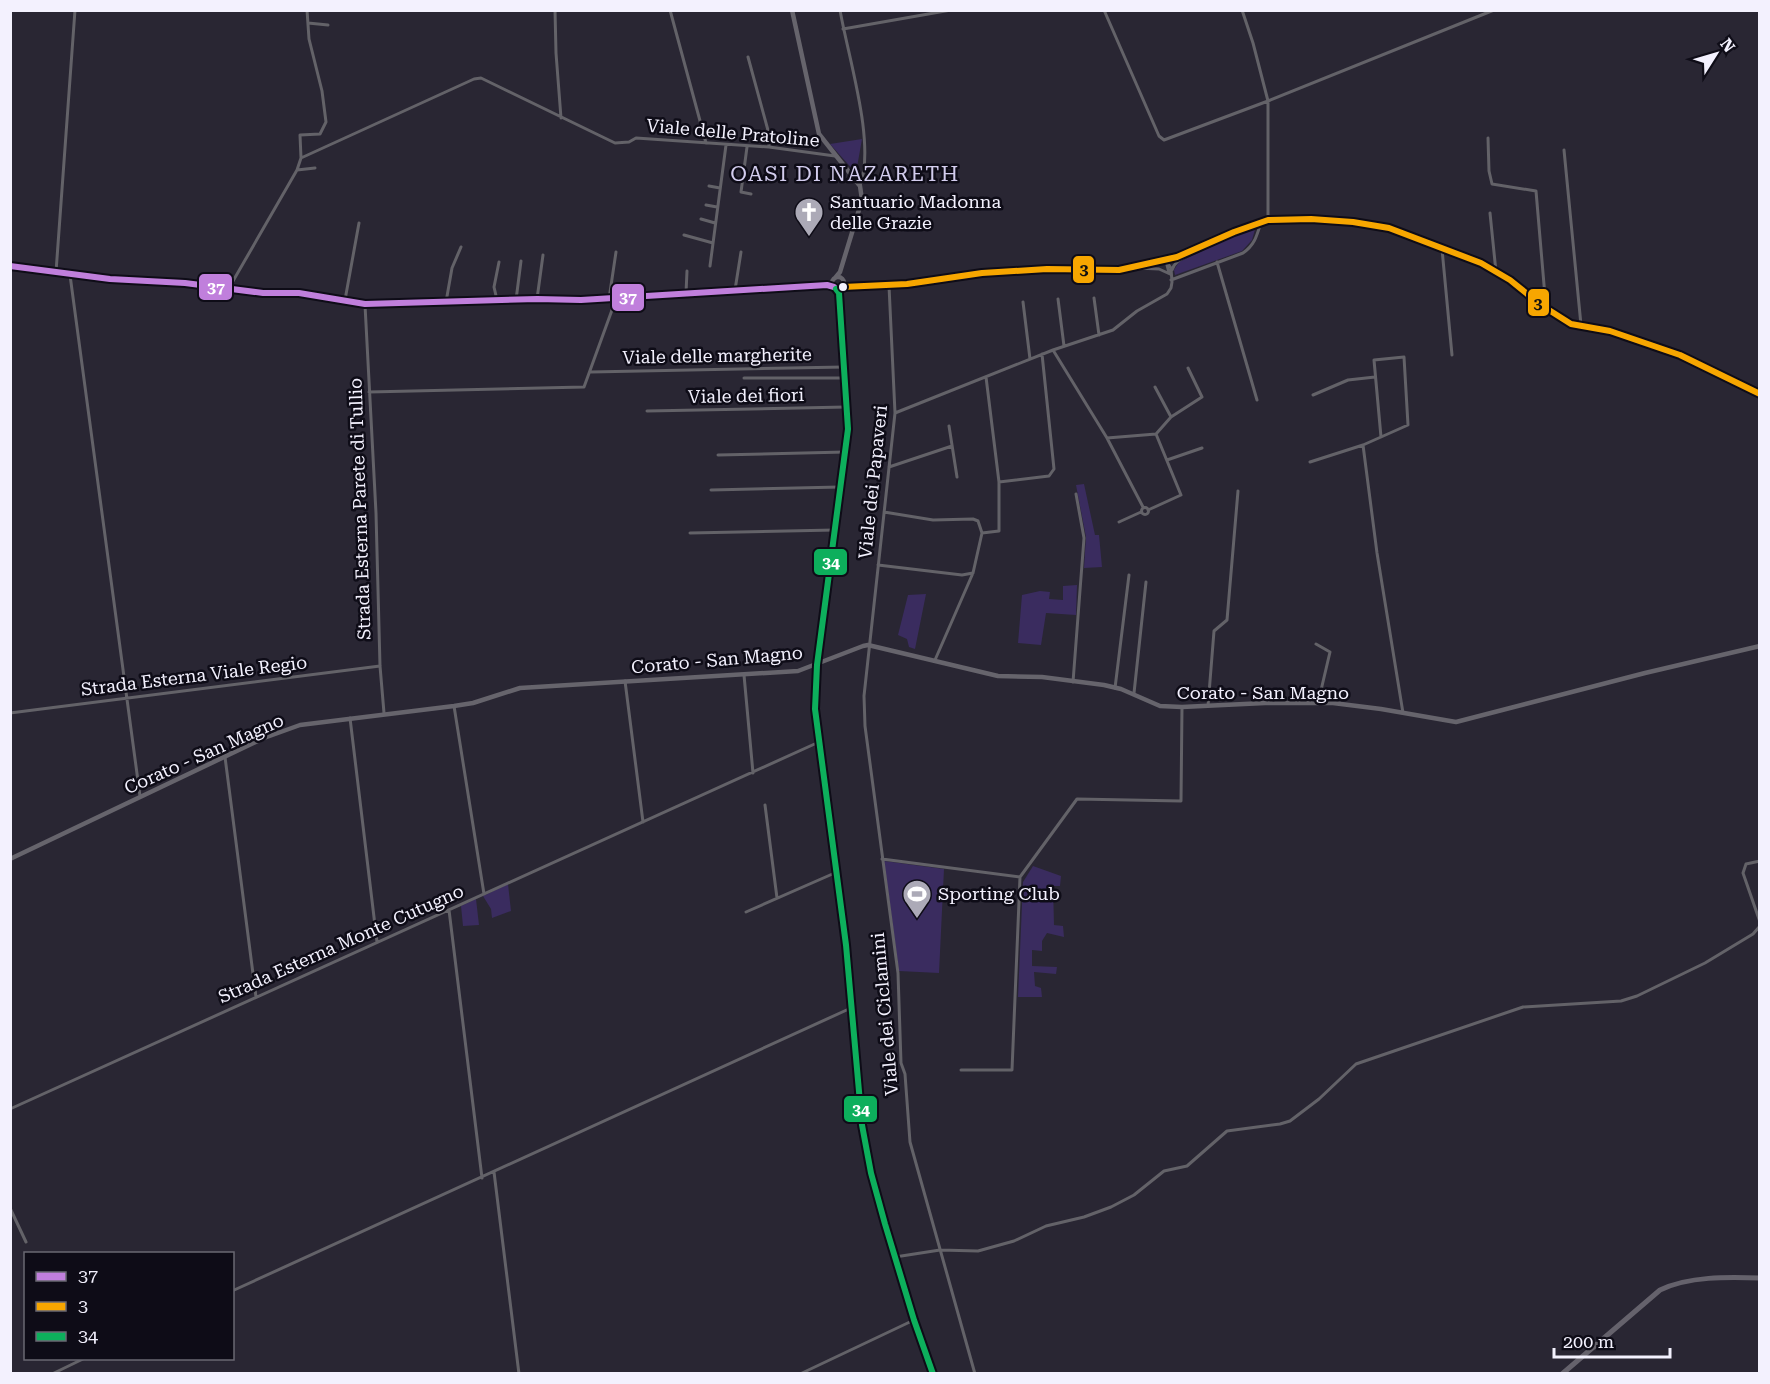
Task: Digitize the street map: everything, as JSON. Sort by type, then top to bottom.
[{"type":"main road","points":[[792,10],[815,124],[819,134],[860,186],[862,200],[840,272],[848,429],[817,665],[815,709],[853,1007],[862,1125],[871,1173],[914,1320],[933,1374]]},
{"type":"main road","points":[[10,266],[70,275],[185,283],[263,293],[299,292],[365,304],[612,299],[827,285],[907,284],[993,272],[1047,268],[1119,270],[1166,261],[1268,220],[1311,219],[1353,222],[1389,228],[1481,263],[1510,280],[1571,324],[1610,331],[1680,356],[1760,394]]},
{"type":"main road","name":"Corato - San Magno","points":[[10,859],[264,738],[300,725],[472,703],[520,688],[798,671],[868,645],[998,676],[1042,677],[1114,687],[1160,705],[1182,707],[1343,705],[1456,722],[1760,646]]},
{"type":"main road","points":[[1562,1374],[1660,1290],[1676,1282],[1760,1278]]},
{"type":"street","points":[[56,272],[75,10]]},
{"type":"street","points":[[228,289],[297,170],[301,158],[300,135],[320,134],[326,122],[322,92],[309,39],[307,10]]},
{"type":"street","points":[[555,10],[561,118]]},
{"type":"street","points":[[670,10],[706,143]]},
{"type":"street","points":[[840,10],[864,135],[864,174],[860,186]]},
{"type":"street","points":[[843,28],[951,10]]},
{"type":"street","points":[[1104,10],[1159,136],[1164,140],[1268,101],[1494,10]]},
{"type":"street","points":[[1242,10],[1268,101],[1268,220]]},
{"type":"street","points":[[309,23],[328,25]]},
{"type":"street","points":[[748,57],[769,134],[769,147]]},
{"type":"street","name":"Viale delle Pratoline","points":[[301,158],[474,79],[481,78],[615,143],[629,142],[636,138],[769,147],[835,156]]},
{"type":"street","points":[[1488,138],[1489,171],[1492,184],[1536,192],[1546,308]]},
{"type":"street","points":[[710,266],[726,145]]},
{"type":"street","points":[[747,147],[741,192],[751,194]]},
{"type":"street","points":[[1564,150],[1581,325]]},
{"type":"street","points":[[297,170],[315,168]]},
{"type":"street","points":[[709,186],[720,188]]},
{"type":"street","points":[[706,205],[717,207]]},
{"type":"street","points":[[1490,213],[1496,272]]},
{"type":"street","points":[[701,219],[715,223]]},
{"type":"street","points":[[1171,280],[1243,254],[1256,239],[1261,222]]},
{"type":"street","points":[[345,300],[359,223]]},
{"type":"street","points":[[684,236],[713,243]]},
{"type":"street","points":[[446,302],[452,268],[461,247]]},
{"type":"street","points":[[895,413],[1119,326],[1137,311],[1167,294],[1171,288],[1170,274],[1173,265],[1197,249]]},
{"type":"street","points":[[1442,249],[1452,355]]},
{"type":"street","points":[[369,392],[584,387],[612,299],[616,252]]},
{"type":"street","points":[[735,292],[741,252]]},
{"type":"street","points":[[537,299],[543,255]]},
{"type":"street","points":[[516,300],[521,261]]},
{"type":"street","points":[[1166,261],[1166,269],[1170,274]]},
{"type":"street","points":[[497,300],[495,287],[499,262]]},
{"type":"street","points":[[1217,262],[1257,399]]},
{"type":"street","points":[[1135,267],[1159,269],[1170,274]]},
{"type":"street","points":[[686,295],[687,271]]},
{"type":"street","points":[[70,275],[140,797]]},
{"type":"street","name":"Viale dei Papaveri","points":[[868,645],[895,413],[889,284]]},
{"type":"street","points":[[1094,298],[1099,335]]},
{"type":"street","points":[[1058,299],[1064,346]]},
{"type":"street","points":[[1023,302],[1030,359]]},
{"type":"street","name":"Strada Esterna Parete di Tullio","points":[[365,304],[376,513],[380,666],[384,713]]},
{"type":"street","points":[[1053,350],[1107,438],[1145,514],[1148,510],[1181,495],[1156,434]]},
{"type":"street","points":[[999,482],[1049,476],[1054,470],[1042,354]]},
{"type":"street","points":[[1310,462],[1363,445],[1381,437],[1408,425],[1404,357],[1374,360],[1381,437]]},
{"type":"street","name":"Viale delle margherite","points":[[590,372],[844,367]]},
{"type":"street","points":[[1107,438],[1156,434],[1171,417],[1202,397],[1188,368]]},
{"type":"street","points":[[982,533],[999,531],[999,482],[986,377]]},
{"type":"street","points":[[1313,396],[1348,380],[1376,377]]},
{"type":"street","points":[[744,378],[845,378]]},
{"type":"street","points":[[1155,387],[1171,417]]},
{"type":"street","name":"Viale dei fiori","points":[[646,411],[847,407]]},
{"type":"street","points":[[950,426],[957,477]]},
{"type":"street","points":[[1363,445],[1377,553],[1403,713]]},
{"type":"street","points":[[889,467],[952,446]]},
{"type":"street","points":[[1167,460],[1202,448]]},
{"type":"street","points":[[718,455],[845,452]]},
{"type":"street","points":[[711,490],[840,487]]},
{"type":"street","points":[[1208,706],[1214,631],[1227,620],[1238,491]]},
{"type":"street","points":[[1073,682],[1084,538],[1076,494]]},
{"type":"street","points":[[1119,522],[1142,510]]},
{"type":"street","points":[[884,512],[933,520],[973,519],[978,521],[982,533],[974,573],[934,661]]},
{"type":"street","points":[[690,533],[835,530]]},
{"type":"street","points":[[878,565],[962,575],[974,573]]},
{"type":"street","points":[[1114,687],[1129,575]]},
{"type":"street","points":[[1133,695],[1146,582]]},
{"type":"street","points":[[1316,644],[1330,652],[1318,704]]},
{"type":"street","name":"Viale dei Ciclamini","points":[[868,645],[864,696],[865,726],[898,973],[901,1063],[905,1074],[910,1142],[975,1374]]},
{"type":"street","name":"Strada Esterna Viale Regio","points":[[10,713],[380,666]]},
{"type":"street","points":[[744,674],[753,773]]},
{"type":"street","points":[[625,681],[643,822]]},
{"type":"street","points":[[454,706],[484,894]]},
{"type":"street","points":[[961,1070],[1012,1071],[1020,877],[1077,799],[1181,801],[1182,707]]},
{"type":"street","points":[[351,718],[377,942]]},
{"type":"street","name":"Strada Esterna Monte Cutugno","points":[[10,1109],[819,742]]},
{"type":"street","points":[[225,757],[256,997]]},
{"type":"street","points":[[765,805],[777,898]]},
{"type":"street","points":[[882,859],[1020,877]]},
{"type":"street","points":[[895,1257],[940,1250],[978,1251],[1014,1241],[1046,1226],[1084,1217],[1111,1207],[1134,1195],[1164,1171],[1187,1166],[1227,1131],[1290,1121],[1356,1064],[1523,1007],[1621,1001],[1637,996],[1705,963],[1753,934],[1760,924],[1743,871],[1748,863],[1760,861]]},
{"type":"street","points":[[746,912],[837,872]]},
{"type":"street","points":[[448,910],[482,1178]]},
{"type":"street","points":[[234,1290],[853,1007]]},
{"type":"street","points":[[494,1172],[519,1374]]},
{"type":"street","points":[[10,1208],[26,1242]]},
{"type":"street","points":[[800,1374],[914,1320]]},
{"type":"street","points":[[52,1374],[83,1360]]},
{"type":"shaded area","points":[[862,139],[856,173],[830,144]]},
{"type":"shaded area","points":[[1256,226],[1252,240],[1242,251],[1175,275],[1174,270],[1179,262]]},
{"type":"shaded area","points":[[1084,484],[1095,535],[1099,535],[1102,567],[1084,568],[1086,537],[1076,485]]},
{"type":"shaded area","points":[[1077,585],[1076,615],[1046,613],[1041,645],[1018,643],[1022,595],[1040,591],[1050,592],[1049,599],[1063,600],[1063,586]]},
{"type":"shaded area","points":[[926,594],[915,649],[909,647],[907,639],[898,635],[908,595]]},
{"type":"shaded area","name":"Sporting Club","points":[[884,861],[944,869],[939,973],[899,971]]},
{"type":"shaded area","points":[[1033,866],[1061,876],[1060,886],[1053,886],[1054,925],[1063,926],[1064,937],[1047,933],[1042,941],[1042,951],[1032,950],[1032,966],[1057,967],[1056,974],[1034,972],[1035,986],[1041,988],[1042,997],[1018,997],[1023,882]]},
{"type":"shaded area","points":[[508,884],[511,911],[492,918],[491,909],[483,896]]},
{"type":"shaded area","points":[[476,899],[479,925],[463,926],[461,906]]},
{"type":"transit line","name":"3","points":[[843,287],[907,284],[982,273],[1047,269],[1119,270],[1177,257],[1268,220],[1311,219],[1353,222],[1389,228],[1481,263],[1510,280],[1541,305],[1571,324],[1610,331],[1680,355],[1760,394]]},
{"type":"transit line","name":"37","points":[[10,266],[110,279],[185,283],[263,293],[299,293],[365,304],[537,299],[581,300],[827,285],[834,287]]},
{"type":"transit line","name":"34","points":[[836,289],[839,293],[848,429],[817,665],[815,709],[846,945],[862,1125],[871,1173],[885,1224],[933,1374]]},
{"type":"place","name":"Santuario Madonna delle Grazie","points":[[809,238]]},
{"type":"place","name":"Sporting Club","points":[[917,920]]},
{"type":"district","name":"OASI DI NAZARETH","points":[[845,174]]}]
